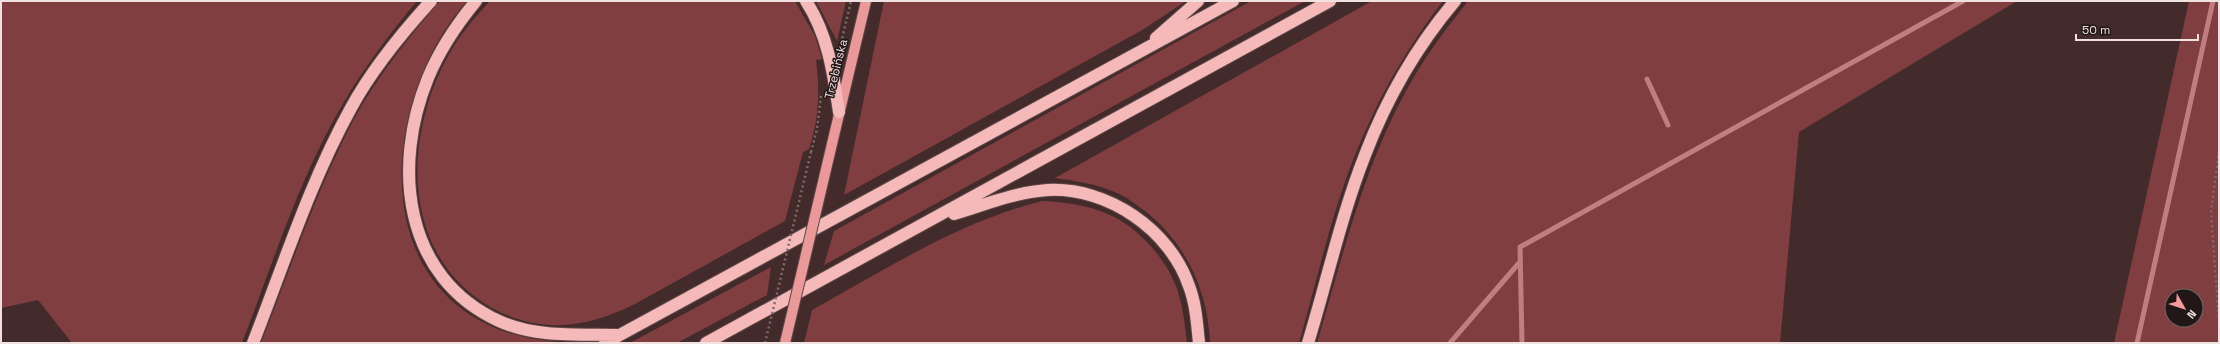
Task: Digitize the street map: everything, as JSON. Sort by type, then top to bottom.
[{"type":"highway","points":[[254,343],[315,185],[352,107],[376,68],[408,27],[431,1]]},
{"type":"highway","points":[[476,1],[444,45],[429,77],[413,126],[409,148],[410,192],[413,216],[422,241],[441,276],[456,292],[479,311],[500,322],[520,329],[540,332],[620,335]]},
{"type":"highway","points":[[806,1],[824,36],[830,56],[839,112]]},
{"type":"highway","points":[[1138,53],[1198,1]]},
{"type":"highway","points":[[605,343],[1233,1]]},
{"type":"highway","points":[[706,343],[1330,1]]},
{"type":"highway","points":[[1308,343],[1351,196],[1368,149],[1386,109],[1407,71],[1455,1]]},
{"type":"highway","points":[[930,221],[1029,192],[1049,190],[1087,194],[1117,205],[1159,237],[1178,261],[1189,286],[1194,306],[1199,343]]},
{"type":"main road","name":"Trzebińska","points":[[785,343],[866,1]]},
{"type":"path","points":[[2219,151],[2211,212],[2219,324]]},
{"type":"path","points":[[765,343],[811,152]]},
{"type":"shaded area","points":[[1,1],[417,1],[369,62],[344,102],[314,159],[288,220],[242,343],[72,343],[38,300],[1,308]]},
{"type":"shaded area","points":[[440,1],[467,1],[440,38],[419,81],[406,128],[402,176],[407,222],[423,264],[451,300],[493,327],[528,338],[563,343],[261,343],[315,203],[353,121],[372,89],[393,59]]},
{"type":"shaded area","points":[[490,1],[795,1],[815,36],[822,59],[816,60],[818,105],[815,127],[809,149],[803,152],[785,221],[635,304],[617,312],[583,323],[548,325],[512,317],[494,309],[463,287],[441,260],[426,229],[419,195],[418,160],[423,124],[433,89],[448,56],[457,41]]},
{"type":"shaded area","points":[[816,1],[846,1],[837,41]]},
{"type":"shaded area","points":[[884,1],[1186,1],[1144,29],[844,195]]},
{"type":"shaded area","points":[[1251,1],[1305,1],[824,265],[834,231]]},
{"type":"shaded area","points":[[1372,1],[1443,1],[1420,32],[1399,65],[1380,99],[1353,159],[1328,237],[1299,343],[1210,343],[1205,305],[1192,270],[1183,253],[1159,224],[1145,211],[1117,193],[1094,185],[1055,178]]},
{"type":"shaded area","points":[[1468,1],[2017,1],[1799,132],[1780,343],[1317,343],[1355,214],[1377,151],[1406,91],[1427,56]]},
{"type":"shaded area","points":[[2189,1],[2219,1],[2219,343],[2114,343]]},
{"type":"shaded area","points":[[1042,201],[1075,204],[1092,208],[1119,220],[1140,235],[1158,255],[1172,277],[1181,302],[1187,343],[804,343],[812,310],[895,263],[952,234],[1011,210]]},
{"type":"shaded area","points":[[771,267],[767,295],[677,343],[630,343]]},
{"type":"waterway","points":[[1522,343],[1520,247],[1963,1]]},
{"type":"waterway","points":[[2137,343],[2213,1]]},
{"type":"waterway","points":[[1647,79],[1668,125]]},
{"type":"waterway","points":[[1450,343],[1519,263]]}]
